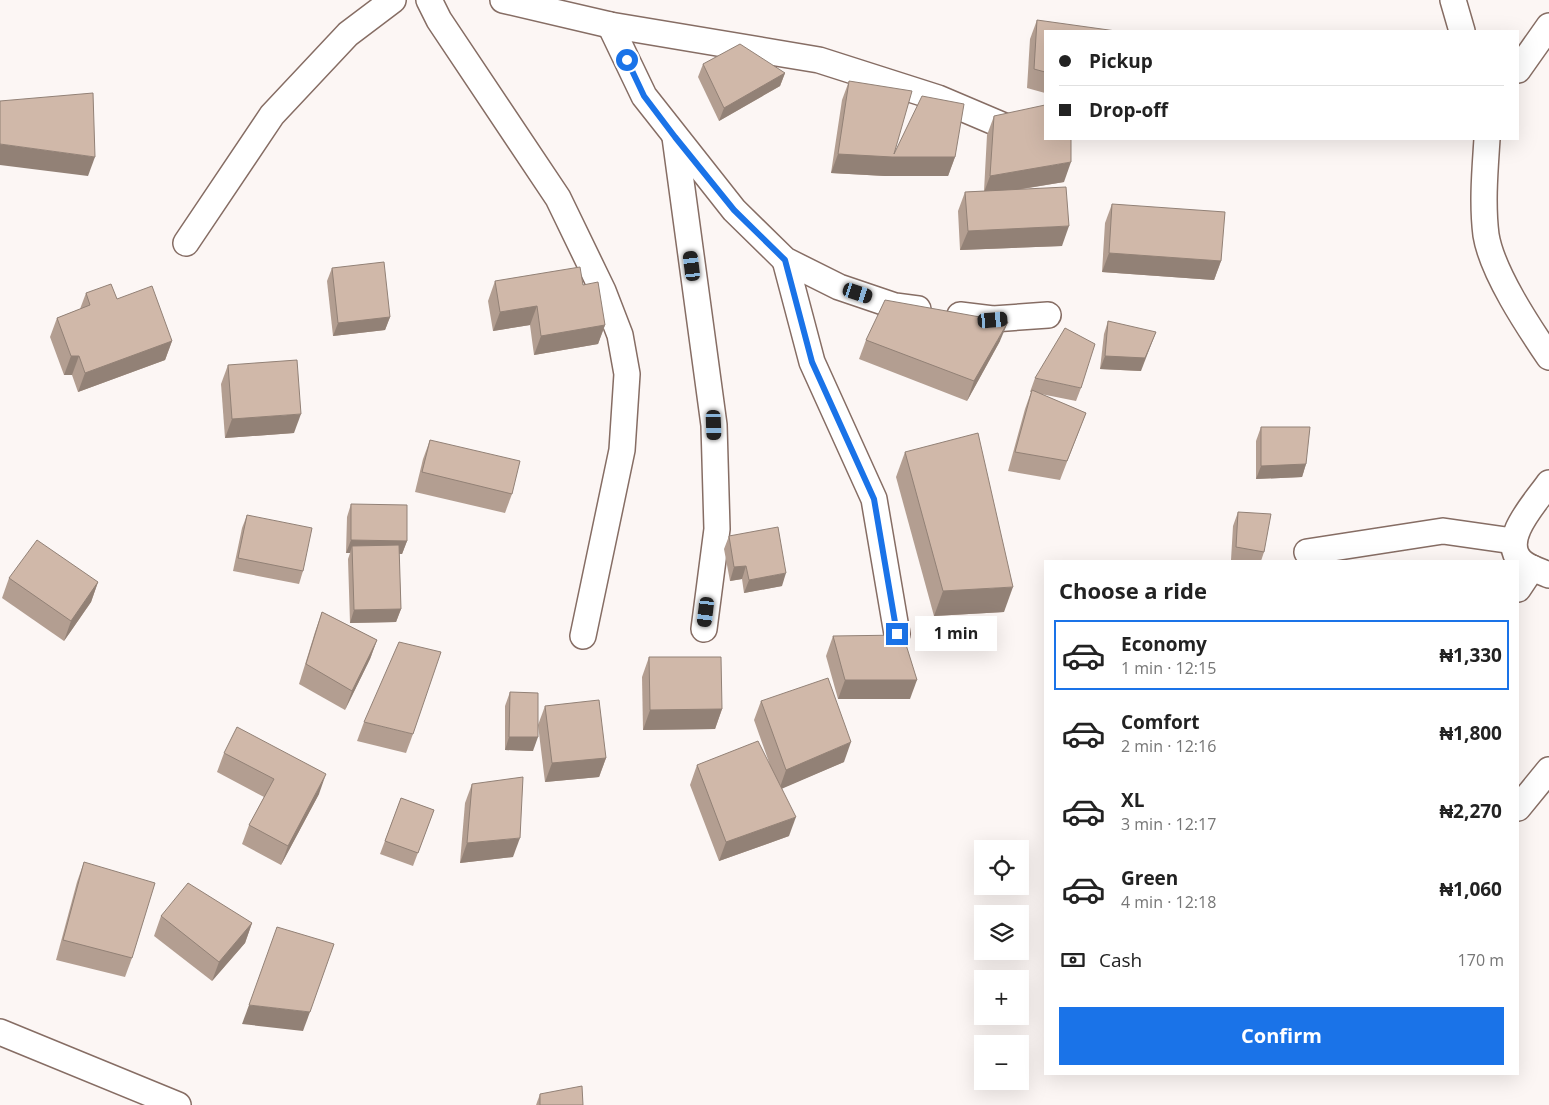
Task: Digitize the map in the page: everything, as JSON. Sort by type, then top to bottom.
[{"type":"street","points":[[186,243],[272,115],[348,34],[393,0]]},
{"type":"street","points":[[429,0],[444,28],[558,198],[603,291],[620,335],[627,374],[622,450],[583,636]]},
{"type":"street","points":[[503,0],[610,25],[818,60],[938,98],[1004,126]]},
{"type":"street","points":[[1453,0],[1462,30]]},
{"type":"street","points":[[610,25],[644,96],[734,210],[785,260],[839,287],[895,306],[993,320],[1048,315]]},
{"type":"street","points":[[1519,69],[1549,26]]},
{"type":"street","points":[[675,137],[714,425],[717,529],[704,629]]},
{"type":"street","points":[[1487,140],[1486,236],[1498,272],[1532,333],[1549,357]]},
{"type":"street","points":[[785,260],[812,362],[874,499],[897,634]]},
{"type":"street","points":[[1519,588],[1540,572],[1521,562],[1514,553],[1513,541],[1519,526],[1549,484]]},
{"type":"street","points":[[1307,552],[1444,531],[1513,541]]},
{"type":"street","points":[[1519,807],[1549,770]]},
{"type":"street","points":[[0,1032],[178,1105]]},
{"type":"building","points":[[1037,20],[1109,30],[1044,30],[1044,72],[1034,69]]},
{"type":"building","points":[[740,44],[785,73],[724,108],[703,64]]},
{"type":"building","points":[[849,81],[912,91],[894,154],[922,96],[964,104],[955,157],[892,157],[838,154]]},
{"type":"building","points":[[93,93],[95,157],[0,144],[0,101]]},
{"type":"building","points":[[1044,105],[1044,140],[1071,140],[1071,162],[990,176],[994,116]]},
{"type":"building","points":[[1066,187],[1069,226],[968,231],[965,192]]},
{"type":"building","points":[[1112,204],[1225,212],[1221,261],[1109,253]]},
{"type":"building","points":[[384,262],[390,317],[338,323],[332,268]]},
{"type":"building","points":[[580,267],[583,285],[598,282],[605,325],[541,336],[537,306],[500,312],[495,281]]},
{"type":"building","points":[[111,284],[117,299],[152,286],[172,341],[85,373],[79,356],[71,356],[57,318],[90,305],[86,293]]},
{"type":"building","points":[[885,300],[1008,322],[974,381],[866,340]]},
{"type":"building","points":[[1108,321],[1156,332],[1145,358],[1105,356]]},
{"type":"building","points":[[1065,328],[1095,344],[1081,388],[1035,378]]},
{"type":"building","points":[[297,360],[301,414],[232,419],[228,365]]},
{"type":"building","points":[[1032,390],[1086,413],[1067,461],[1015,452]]},
{"type":"building","points":[[1261,427],[1310,427],[1306,464],[1261,466]]},
{"type":"building","points":[[978,433],[1013,587],[943,591],[905,452]]},
{"type":"building","points":[[430,440],[520,461],[512,494],[422,472]]},
{"type":"building","points":[[351,504],[407,505],[407,541],[351,540]]},
{"type":"building","points":[[1238,512],[1271,514],[1264,552],[1236,547]]},
{"type":"building","points":[[247,515],[312,528],[303,571],[238,558]]},
{"type":"building","points":[[778,527],[786,573],[749,580],[746,566],[734,567],[729,536]]},
{"type":"building","points":[[37,540],[98,582],[71,621],[9,578]]},
{"type":"building","points":[[399,545],[401,609],[354,610],[352,546]]},
{"type":"building","points":[[322,612],[377,640],[352,691],[306,664]]},
{"type":"building","points":[[903,635],[917,680],[845,680],[833,636]]},
{"type":"building","points":[[399,642],[441,652],[413,734],[364,722]]},
{"type":"building","points":[[649,657],[721,657],[722,709],[650,710]]},
{"type":"building","points":[[828,678],[851,742],[786,770],[761,701]]},
{"type":"building","points":[[510,692],[538,693],[538,737],[509,737]]},
{"type":"building","points":[[599,700],[606,758],[552,763],[545,706]]},
{"type":"building","points":[[237,727],[326,774],[288,846],[249,825],[274,779],[224,753]]},
{"type":"building","points":[[758,741],[796,817],[726,842],[697,765]]},
{"type":"building","points":[[523,777],[520,838],[467,843],[472,784]]},
{"type":"building","points":[[401,798],[434,810],[418,853],[385,841]]},
{"type":"building","points":[[84,862],[155,883],[132,958],[63,940]]},
{"type":"building","points":[[188,883],[252,923],[219,962],[161,916]]},
{"type":"building","points":[[277,927],[334,944],[310,1012],[249,1005]]},
{"type":"building","points":[[582,1086],[583,1105],[540,1105],[540,1094]]},
{"type":"route","points":[[627,60],[644,96],[675,137],[734,210],[785,260],[812,362],[874,499],[897,634]]}]
